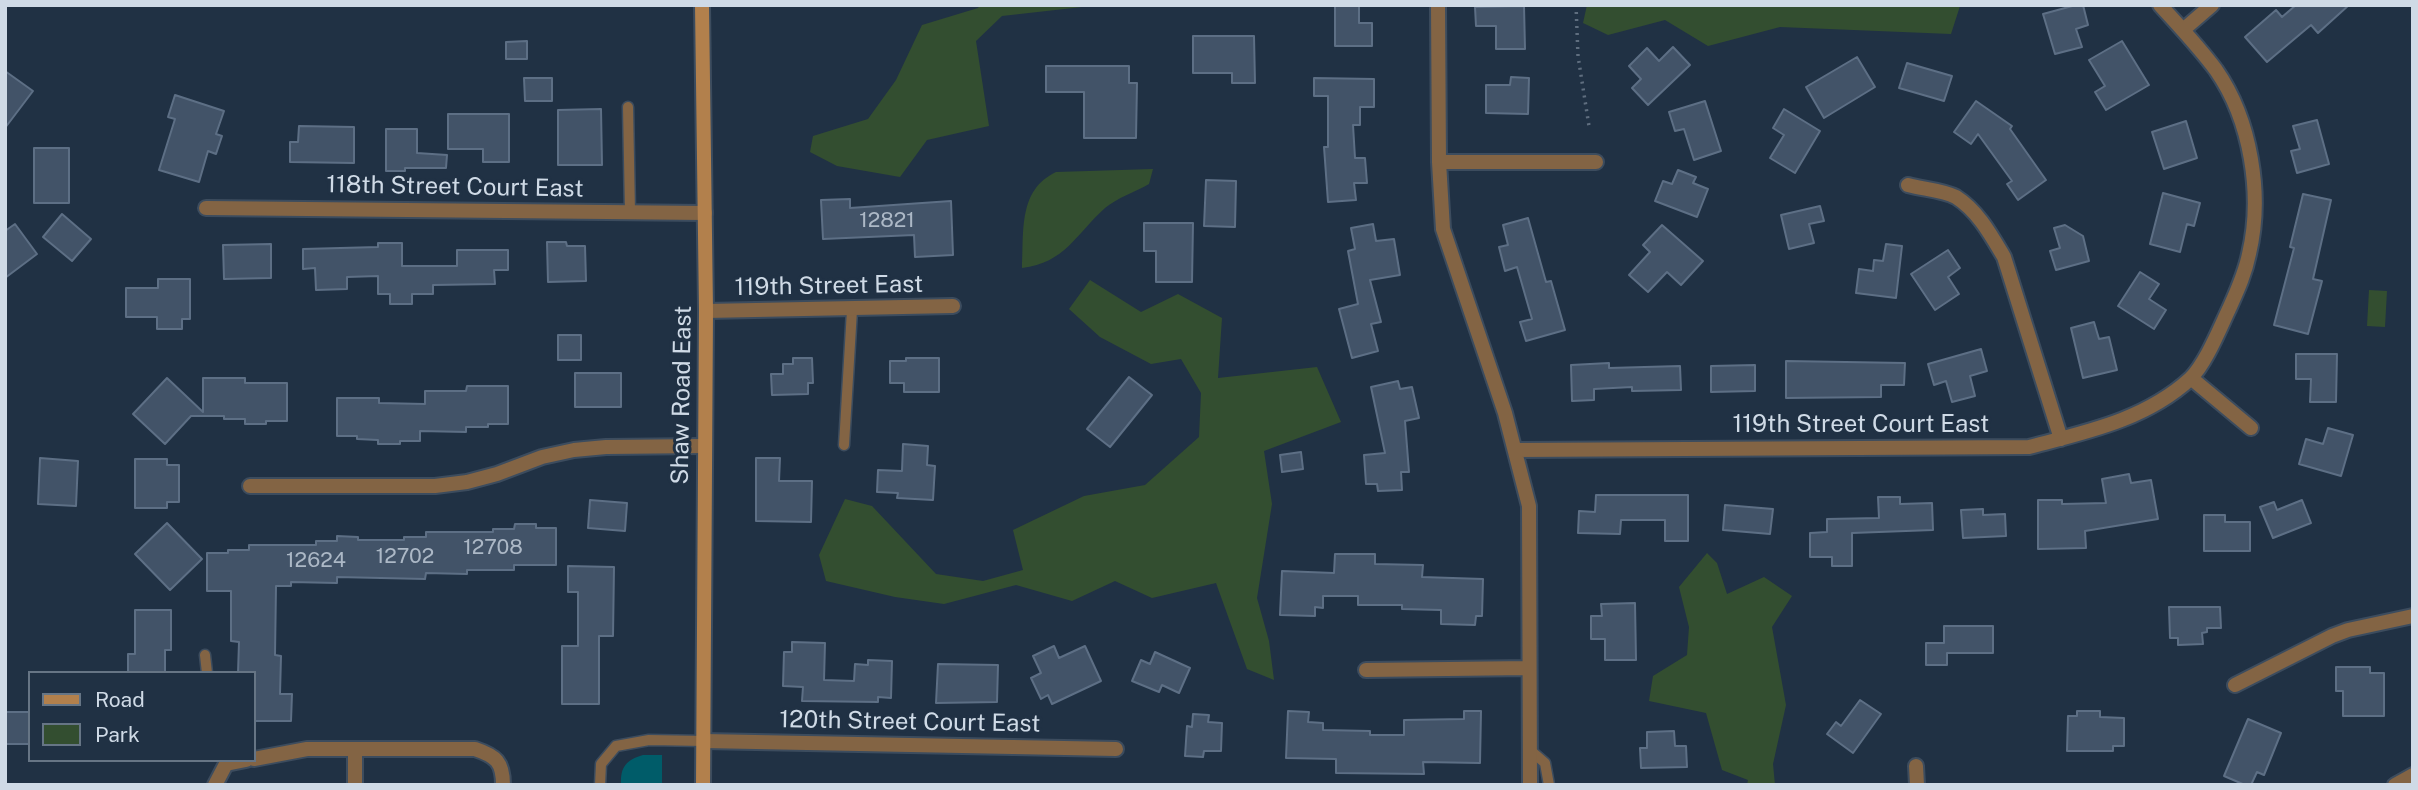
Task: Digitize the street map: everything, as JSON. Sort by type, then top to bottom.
[{"type":"main road","name":"Shaw Road East","points":[[702,5],[706,311],[704,785]]},
{"type":"street","points":[[1438,5],[1439,162],[1443,229],[1516,450],[1529,506],[1530,785]]},
{"type":"street","points":[[2160,5],[2216,70],[2244,129],[2253,171],[2255,209],[2250,252],[2242,279],[2218,333],[2191,378],[2251,428]]},
{"type":"street","points":[[2183,30],[2212,5]]},
{"type":"street","points":[[1439,162],[1596,162]]},
{"type":"street","points":[[1908,185],[1954,196],[1989,230],[2004,257],[2061,439]]},
{"type":"street","name":"118th Street Court East","points":[[206,208],[705,213]]},
{"type":"street","name":"119th Street East","points":[[706,311],[953,306]]},
{"type":"street","name":"119th Street Court East","points":[[1516,450],[2029,447],[2132,416],[2157,403],[2191,378]]},
{"type":"street","points":[[250,486],[435,486],[477,480],[542,457],[574,450],[704,446]]},
{"type":"street","points":[[2235,685],[2332,636],[2413,616]]},
{"type":"street","points":[[1366,670],[1529,668]]},
{"type":"street","name":"120th Street Court East","points":[[704,741],[1116,749]]},
{"type":"street","points":[[256,759],[307,749],[475,749],[490,754],[498,761],[503,772],[503,785]]},
{"type":"street","points":[[355,750],[355,785]]},
{"type":"street","points":[[215,785],[225,762]]},
{"type":"street","points":[[1916,766],[1917,785]]},
{"type":"street","points":[[2395,785],[2413,775]]},
{"type":"lane","points":[[628,107],[630,212]]},
{"type":"lane","points":[[844,445],[852,310]]},
{"type":"lane","points":[[205,655],[207,671]]},
{"type":"lane","points":[[600,785],[601,764],[616,746],[649,740],[704,741]]},
{"type":"lane","points":[[1530,750],[1545,763],[1549,785]]},
{"type":"path","points":[[1576,5],[1578,56],[1589,126]]},
{"type":"path","points":[[1922,5],[1947,5]]},
{"type":"green space","points":[[980,5],[1100,5],[1002,16],[976,41],[989,126],[927,140],[900,177],[837,166],[810,152],[813,136],[868,119],[896,80],[922,25],[978,8]]},
{"type":"green space","points":[[1587,5],[1960,6],[1951,34],[1780,27],[1708,46],[1665,20],[1608,35],[1583,23]]},
{"type":"green space","points":[[1153,169],[1149,184],[1105,208],[1060,254],[1037,265],[1022,268],[1024,226],[1029,201],[1044,180],[1056,172]]},
{"type":"green space","points":[[1090,280],[1141,312],[1178,294],[1222,318],[1218,378],[1317,367],[1341,422],[1264,451],[1272,504],[1257,598],[1269,641],[1274,680],[1247,669],[1216,583],[1152,598],[1115,581],[1072,601],[1016,585],[944,604],[895,597],[826,581],[819,555],[845,499],[872,506],[936,574],[983,581],[1023,570],[1013,530],[1084,496],[1145,485],[1199,437],[1201,393],[1181,359],[1151,364],[1100,337],[1069,309]]},
{"type":"green space","points":[[2369,290],[2387,291],[2385,327],[2367,326]]},
{"type":"green space","points":[[1707,553],[1717,563],[1727,594],[1764,577],[1792,596],[1772,627],[1786,705],[1773,764],[1775,785],[1747,785],[1748,780],[1722,770],[1706,713],[1649,701],[1653,676],[1687,655],[1689,627],[1679,587]]},
{"type":"shaded area","points":[[643,755],[662,755],[662,785],[621,785],[625,765]]},
{"type":"building","points":[[2083,5],[2088,25],[2076,29],[2082,47],[2055,54],[2043,14]]},
{"type":"building","points":[[2296,5],[2349,5],[2318,33],[2311,25],[2267,62],[2245,37],[2276,10],[2282,17]]},
{"type":"building","points":[[1335,6],[1359,6],[1359,23],[1372,23],[1372,46],[1335,46]]},
{"type":"building","points":[[1524,6],[1525,49],[1496,49],[1496,26],[1476,26],[1475,7]]},
{"type":"building","points":[[1193,36],[1254,36],[1255,83],[1232,83],[1232,73],[1193,73]]},
{"type":"building","points":[[527,41],[527,59],[506,59],[506,42]]},
{"type":"building","points":[[2122,41],[2149,85],[2106,110],[2095,92],[2105,86],[2089,60]]},
{"type":"building","points":[[1673,47],[1690,65],[1648,105],[1632,88],[1641,79],[1629,66],[1647,48],[1659,61]]},
{"type":"building","points":[[1857,57],[1875,87],[1824,118],[1806,87]]},
{"type":"building","points":[[1907,63],[1952,76],[1944,101],[1899,88]]},
{"type":"building","points":[[1046,66],[1129,66],[1129,83],[1137,83],[1136,138],[1084,138],[1084,92],[1046,92]]},
{"type":"building","points":[[5,71],[33,91],[5,128]]},
{"type":"building","points":[[1511,77],[1529,78],[1528,114],[1486,113],[1486,85],[1510,85]]},
{"type":"building","points":[[524,78],[552,78],[552,101],[525,101]]},
{"type":"building","points":[[1314,78],[1374,79],[1374,107],[1360,107],[1360,125],[1353,125],[1355,158],[1365,158],[1367,183],[1354,183],[1356,200],[1328,202],[1324,147],[1328,147],[1328,96],[1314,96]]},
{"type":"building","points":[[175,95],[224,111],[216,134],[222,136],[216,154],[208,151],[199,182],[159,170],[175,119],[168,117]]},
{"type":"building","points":[[1705,101],[1721,151],[1694,160],[1684,129],[1675,131],[1669,112]]},
{"type":"building","points":[[1976,101],[2012,126],[2010,129],[2046,180],[2018,200],[2007,184],[2012,181],[1978,134],[1971,144],[1954,132]]},
{"type":"building","points":[[601,109],[602,165],[558,165],[558,110]]},
{"type":"building","points":[[1784,109],[1820,131],[1795,173],[1770,158],[1784,135],[1773,128]]},
{"type":"building","points":[[448,114],[509,114],[509,162],[483,162],[483,149],[448,149]]},
{"type":"building","points":[[2317,120],[2329,164],[2297,173],[2291,151],[2300,149],[2293,126]]},
{"type":"building","points":[[2186,121],[2197,158],[2164,169],[2152,132]]},
{"type":"building","points":[[299,126],[354,127],[354,163],[290,162],[290,142],[298,142]]},
{"type":"building","points":[[386,129],[417,129],[417,153],[447,155],[446,168],[386,171]]},
{"type":"building","points":[[34,148],[69,148],[69,203],[34,203]]},
{"type":"building","points":[[1678,170],[1696,177],[1693,183],[1708,189],[1697,217],[1655,201],[1663,181],[1672,184]]},
{"type":"building","points":[[1206,180],[1236,181],[1235,227],[1204,226]]},
{"type":"building","points":[[2163,193],[2200,203],[2194,226],[2187,224],[2180,252],[2150,244]]},
{"type":"building","points":[[2303,194],[2331,200],[2313,279],[2322,281],[2308,334],[2274,325],[2294,248],[2290,247]]},
{"type":"building","points":[[850,199],[850,208],[951,201],[953,255],[915,257],[914,235],[823,239],[821,200]]},
{"type":"building","points":[[1820,206],[1824,221],[1809,224],[1814,243],[1789,249],[1781,215]]},
{"type":"building","points":[[62,214],[91,239],[72,261],[43,237]]},
{"type":"building","points":[[1528,218],[1546,282],[1551,281],[1565,330],[1526,341],[1520,322],[1532,319],[1517,267],[1505,271],[1499,247],[1508,245],[1503,225]]},
{"type":"building","points":[[1144,223],[1193,223],[1192,282],[1156,282],[1156,251],[1144,251]]},
{"type":"building","points":[[15,224],[37,254],[5,278],[5,231]]},
{"type":"building","points":[[1373,224],[1376,241],[1394,239],[1400,275],[1370,280],[1381,322],[1371,324],[1378,351],[1352,358],[1339,309],[1358,304],[1348,251],[1355,249],[1351,228]]},
{"type":"building","points":[[1662,225],[1703,261],[1681,285],[1667,272],[1648,292],[1629,275],[1650,252],[1643,245]]},
{"type":"building","points":[[2065,225],[2083,236],[2089,261],[2056,270],[2050,251],[2060,248],[2054,228]]},
{"type":"building","points":[[547,242],[585,246],[586,281],[548,282]]},
{"type":"building","points":[[378,243],[402,243],[402,266],[457,266],[457,250],[508,250],[508,270],[494,270],[495,284],[433,285],[433,294],[412,294],[412,304],[390,304],[390,294],[378,294],[378,276],[347,277],[347,289],[316,290],[315,268],[303,269],[303,249],[378,247]]},
{"type":"building","points":[[271,244],[271,278],[224,279],[223,245]]},
{"type":"building","points":[[1886,244],[1902,246],[1896,298],[1856,293],[1859,269],[1873,271],[1874,260],[1883,261]]},
{"type":"building","points":[[1948,250],[1960,268],[1948,277],[1959,294],[1935,310],[1911,274]]},
{"type":"building","points":[[2140,272],[2159,284],[2149,299],[2166,310],[2154,329],[2118,306]]},
{"type":"building","points":[[158,279],[190,279],[190,319],[182,319],[182,329],[157,329],[157,317],[126,317],[126,288],[158,288]]},
{"type":"building","points":[[2094,322],[2099,339],[2109,337],[2117,370],[2083,378],[2071,328]]},
{"type":"building","points":[[558,335],[581,335],[581,360],[558,360]]},
{"type":"building","points":[[1981,349],[1987,371],[1970,376],[1975,396],[1952,402],[1946,381],[1934,385],[1928,364]]},
{"type":"building","points":[[2296,354],[2337,354],[2336,402],[2310,402],[2311,379],[2296,379]]},
{"type":"building","points":[[793,358],[812,358],[813,383],[808,383],[808,394],[772,395],[771,374],[783,374],[783,364],[793,364]]},
{"type":"building","points":[[906,358],[939,358],[939,392],[904,392],[904,383],[890,383],[890,361],[906,361]]},
{"type":"building","points":[[1786,361],[1905,363],[1904,385],[1881,385],[1881,397],[1786,398]]},
{"type":"building","points":[[1609,363],[1609,368],[1680,366],[1681,390],[1632,391],[1632,387],[1594,389],[1594,400],[1572,401],[1571,365]]},
{"type":"building","points":[[1755,365],[1755,391],[1711,392],[1711,366]]},
{"type":"building","points":[[575,373],[621,373],[621,407],[575,407]]},
{"type":"building","points":[[1129,377],[1152,395],[1110,447],[1087,429]]},
{"type":"building","points":[[167,378],[203,412],[203,378],[245,378],[245,383],[287,383],[287,421],[245,424],[245,419],[191,416],[165,444],[133,414]]},
{"type":"building","points":[[1398,381],[1400,389],[1412,387],[1419,418],[1405,421],[1409,472],[1401,472],[1402,490],[1378,491],[1377,484],[1366,484],[1364,455],[1385,453],[1371,387]]},
{"type":"building","points":[[467,386],[508,386],[508,424],[466,427],[466,432],[420,431],[420,441],[400,441],[400,444],[378,444],[378,440],[337,436],[337,398],[379,398],[379,403],[425,404],[425,391],[466,391]]},
{"type":"building","points":[[2328,428],[2353,435],[2341,476],[2299,464],[2306,439],[2323,444]]},
{"type":"building","points":[[903,444],[928,446],[927,465],[935,466],[933,500],[897,498],[898,493],[877,492],[878,470],[902,471]]},
{"type":"building","points":[[1301,452],[1303,469],[1282,472],[1280,455]]},
{"type":"building","points":[[40,458],[78,461],[76,506],[38,504]]},
{"type":"building","points":[[756,458],[780,458],[779,481],[812,481],[811,522],[756,521]]},
{"type":"building","points":[[135,459],[167,459],[167,465],[179,465],[179,502],[167,502],[167,508],[135,508]]},
{"type":"building","points":[[2129,474],[2131,483],[2151,480],[2158,519],[2085,531],[2086,548],[2038,549],[2038,500],[2062,500],[2062,504],[2106,503],[2102,479]]},
{"type":"building","points":[[1596,495],[1688,495],[1688,541],[1665,541],[1665,520],[1621,520],[1620,534],[1578,533],[1579,511],[1595,512]]},
{"type":"building","points":[[1878,497],[1900,497],[1900,504],[1932,503],[1933,530],[1852,533],[1852,566],[1832,566],[1832,557],[1810,557],[1810,533],[1827,532],[1827,519],[1879,518]]},
{"type":"building","points":[[590,500],[627,503],[625,531],[588,528]]},
{"type":"building","points":[[2302,500],[2311,523],[2273,538],[2260,507],[2274,502],[2277,510]]},
{"type":"building","points":[[1725,505],[1773,509],[1770,534],[1723,530]]},
{"type":"building","points":[[1983,509],[1983,515],[2005,514],[2006,536],[1963,538],[1961,510]]},
{"type":"building","points":[[2204,515],[2225,515],[2225,522],[2250,522],[2250,551],[2204,551]]},
{"type":"building","points":[[167,523],[202,559],[170,590],[135,554]]},
{"type":"building","points":[[515,524],[556,528],[556,565],[514,565],[514,570],[467,570],[467,574],[426,573],[425,579],[337,577],[337,583],[291,582],[291,586],[276,586],[275,655],[281,656],[280,694],[292,694],[291,721],[256,721],[256,671],[238,671],[239,642],[231,641],[231,591],[207,591],[207,553],[249,550],[249,545],[316,545],[316,541],[337,541],[337,536],[358,537],[358,540],[404,540],[404,537],[426,537],[426,532],[493,532],[493,529],[514,529]]},
{"type":"building","points":[[1335,554],[1375,554],[1375,564],[1423,565],[1422,577],[1483,579],[1482,616],[1476,616],[1475,625],[1441,624],[1441,610],[1402,609],[1402,605],[1358,605],[1358,596],[1323,596],[1323,608],[1315,607],[1315,616],[1280,615],[1282,571],[1334,573]]},
{"type":"building","points":[[568,566],[614,567],[613,636],[599,636],[599,704],[562,704],[562,646],[578,646],[578,592],[568,592]]},
{"type":"building","points":[[1635,603],[1636,660],[1605,660],[1605,639],[1591,639],[1591,616],[1602,616],[1601,604]]},
{"type":"building","points":[[2169,607],[2220,607],[2221,628],[2207,628],[2207,632],[2202,633],[2203,644],[2178,645],[2178,638],[2170,638]]},
{"type":"building","points":[[135,610],[171,610],[171,650],[165,650],[165,671],[128,671],[128,654],[135,654]]},
{"type":"building","points":[[1944,626],[1993,626],[1993,653],[1947,653],[1947,665],[1926,665],[1926,643],[1944,643]]},
{"type":"building","points":[[792,642],[825,643],[824,680],[854,681],[855,664],[868,665],[868,660],[892,661],[891,698],[878,697],[878,702],[802,701],[803,687],[783,686],[784,652],[792,652]]},
{"type":"building","points":[[1054,646],[1059,658],[1085,646],[1101,681],[1052,704],[1048,695],[1041,699],[1031,678],[1041,673],[1033,656]]},
{"type":"building","points":[[1155,652],[1190,668],[1179,693],[1162,685],[1159,692],[1132,681],[1141,660],[1150,664]]},
{"type":"building","points":[[938,664],[998,665],[997,702],[936,703]]},
{"type":"building","points":[[2336,667],[2370,667],[2370,673],[2384,673],[2384,716],[2343,716],[2343,691],[2336,691]]},
{"type":"building","points":[[1860,700],[1881,714],[1853,753],[1827,734],[1836,722],[1841,726]]},
{"type":"building","points":[[1288,711],[1309,712],[1308,722],[1323,723],[1323,730],[1404,735],[1404,720],[1464,719],[1464,711],[1481,711],[1480,763],[1423,762],[1424,774],[1336,773],[1336,759],[1286,758]]},
{"type":"building","points":[[2077,711],[2100,711],[2100,717],[2124,718],[2124,746],[2113,746],[2113,751],[2067,751],[2068,716],[2077,716]]},
{"type":"building","points":[[5,712],[28,712],[28,744],[5,744]]},
{"type":"building","points":[[1193,714],[1209,715],[1208,722],[1222,723],[1221,751],[1204,751],[1203,757],[1185,756],[1187,726],[1192,727]]},
{"type":"building","points":[[2248,719],[2281,733],[2264,775],[2257,772],[2251,785],[2245,785],[2224,776]]},
{"type":"building","points":[[1674,731],[1675,746],[1686,746],[1687,767],[1641,768],[1640,748],[1647,748],[1647,732]]}]
